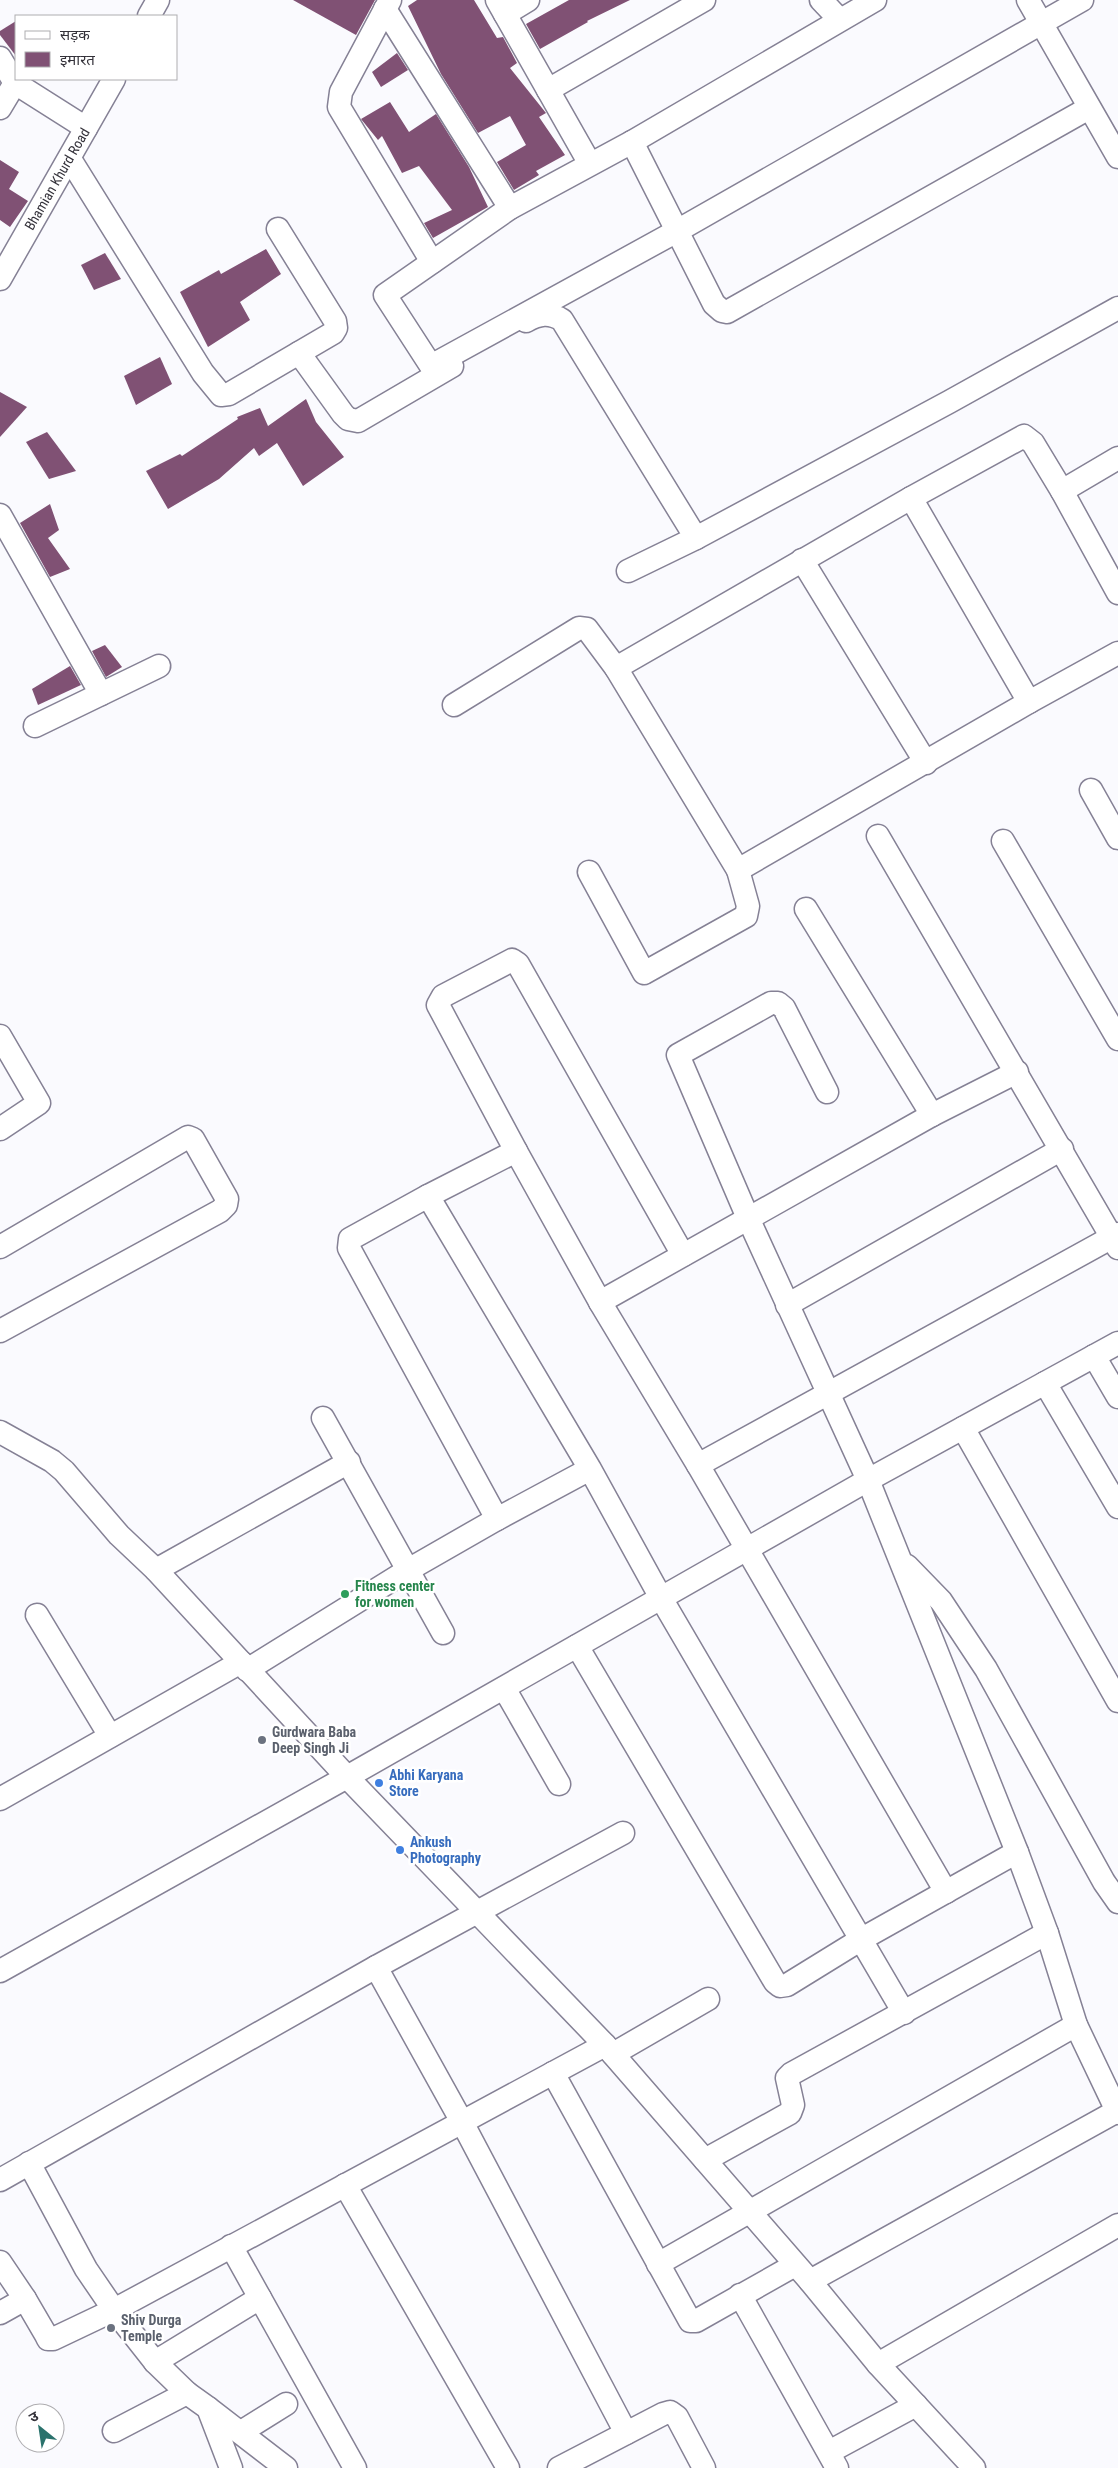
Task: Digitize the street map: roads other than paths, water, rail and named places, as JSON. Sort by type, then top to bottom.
[{"type":"street","points":[[150,15],[158,0]]},
{"type":"street","points":[[528,0],[501,7],[590,164]]},
{"type":"street","points":[[548,90],[704,0]]},
{"type":"street","points":[[821,0],[839,19]]},
{"type":"street","points":[[875,0],[839,19],[632,142],[510,208],[385,295],[430,366],[677,231],[1082,0]]},
{"type":"street","points":[[1028,0],[1118,157]]},
{"type":"street","points":[[387,4],[510,208]]},
{"type":"street","points":[[387,4],[341,92],[339,107],[432,262]]},
{"type":"street","points":[[0,58],[14,83],[86,128]]},
{"type":"street","name":"Bhamian Khurd Road","points":[[0,279],[113,80]]},
{"type":"street","points":[[0,108],[14,83]]},
{"type":"street","points":[[632,142],[714,304],[722,311],[727,312],[1089,108]]},
{"type":"street","points":[[70,159],[215,389],[221,394],[229,394],[299,353],[333,332],[336,325],[278,229]]},
{"type":"street","points":[[628,571],[696,538],[949,402],[1118,308]]},
{"type":"street","points":[[299,353],[343,414],[353,421],[358,421],[533,317],[546,314],[554,315],[562,320],[696,538]]},
{"type":"street","points":[[616,668],[802,560],[1024,436],[1033,443],[1062,491],[1118,594]]},
{"type":"street","points":[[1062,491],[1118,458]]},
{"type":"street","points":[[912,498],[1029,702]]},
{"type":"street","points":[[0,515],[101,694]]},
{"type":"street","points":[[802,560],[926,763]]},
{"type":"street","points":[[454,705],[579,628],[589,630],[616,668],[738,870],[748,906],[746,916],[644,973],[589,872]]},
{"type":"street","points":[[738,870],[1029,702],[1118,653]]},
{"type":"street","points":[[35,726],[159,666]]},
{"type":"street","points":[[1091,790],[1118,838]]},
{"type":"street","points":[[698,1465],[1116,1240],[878,836]]},
{"type":"street","points":[[1003,842],[1118,1039]]},
{"type":"street","points":[[806,909],[932,1115]]},
{"type":"street","points":[[683,1255],[518,964],[512,960],[443,996],[438,1005],[600,1302],[698,1465],[946,1892]]},
{"type":"street","points":[[553,2073],[658,2264],[692,2321],[696,2321],[740,2295],[802,2273],[1117,2112],[1076,2025],[1047,1933],[1017,1852],[868,1480],[748,1218],[678,1055],[771,1003],[778,1003],[784,1008],[827,1092]]},
{"type":"street","points":[[0,1036],[40,1103],[0,1129]]},
{"type":"street","points":[[600,1302],[932,1115],[1017,1072]]},
{"type":"street","points":[[0,1247],[188,1137],[193,1139],[227,1199],[226,1205],[220,1211],[0,1331]]},
{"type":"street","points":[[787,1305],[1062,1149]]},
{"type":"street","points":[[497,1519],[348,1245],[353,1236],[516,1151]]},
{"type":"street","points":[[428,1196],[590,1468],[661,1598],[904,2013]]},
{"type":"street","points":[[0,1971],[347,1777],[868,1480],[1118,1343]]},
{"type":"street","points":[[1094,1356],[1118,1397]]},
{"type":"street","points":[[1045,1383],[1118,1507]]},
{"type":"street","points":[[323,1418],[443,1633]]},
{"type":"street","points":[[963,1428],[1118,1701]]},
{"type":"street","points":[[0,1432],[52,1461],[64,1471],[114,1530],[156,1570],[347,1777],[478,1911],[609,2050],[878,2364],[974,2468]]},
{"type":"street","points":[[156,1570],[349,1462]]},
{"type":"street","points":[[1,1797],[110,1736],[244,1666],[497,1519],[590,1468]]},
{"type":"street","points":[[898,1557],[941,1601],[986,1669],[1104,1882],[1118,1902]]},
{"type":"street","points":[[37,1615],[110,1736]]},
{"type":"street","points":[[577,1646],[777,1985],[786,1985],[860,1940],[1017,1852]]},
{"type":"street","points":[[504,1688],[559,1784]]},
{"type":"street","points":[[0,2180],[376,1967],[623,1833]]},
{"type":"street","points":[[705,2160],[790,2113],[793,2105],[788,2076],[1047,1933]]},
{"type":"street","points":[[376,1967],[462,2122],[626,2433]]},
{"type":"street","points":[[0,2262],[51,2340],[114,2310],[553,2073],[609,2050],[708,1999]]},
{"type":"street","points":[[658,2264],[1076,2025]]},
{"type":"street","points":[[29,2163],[86,2269],[114,2310],[155,2362],[187,2393],[241,2432],[286,2468]]},
{"type":"street","points":[[345,2185],[508,2468]]},
{"type":"street","points":[[878,2364],[1118,2224]]},
{"type":"street","points":[[231,2246],[355,2468]]},
{"type":"street","points":[[740,2295],[833,2460],[916,2405]]},
{"type":"street","points":[[155,2362],[260,2298]]},
{"type":"street","points":[[0,2313],[25,2299]]},
{"type":"street","points":[[114,2431],[187,2393]]},
{"type":"street","points":[[241,2432],[286,2404]]},
{"type":"street","points":[[208,2408],[231,2468]]},
{"type":"street","points":[[559,2468],[663,2414],[674,2414],[704,2468]]},
{"type":"place","name":"Fitness center for women","points":[[345,1594]]},
{"type":"place","name":"Gurdwara Baba Deep Singh Ji","points":[[262,1740]]},
{"type":"place","name":"Abhi Karyana Store","points":[[379,1783]]},
{"type":"place","name":"Ankush Photography","points":[[400,1850]]},
{"type":"place","name":"Shiv Durga Temple","points":[[111,2328]]}]
